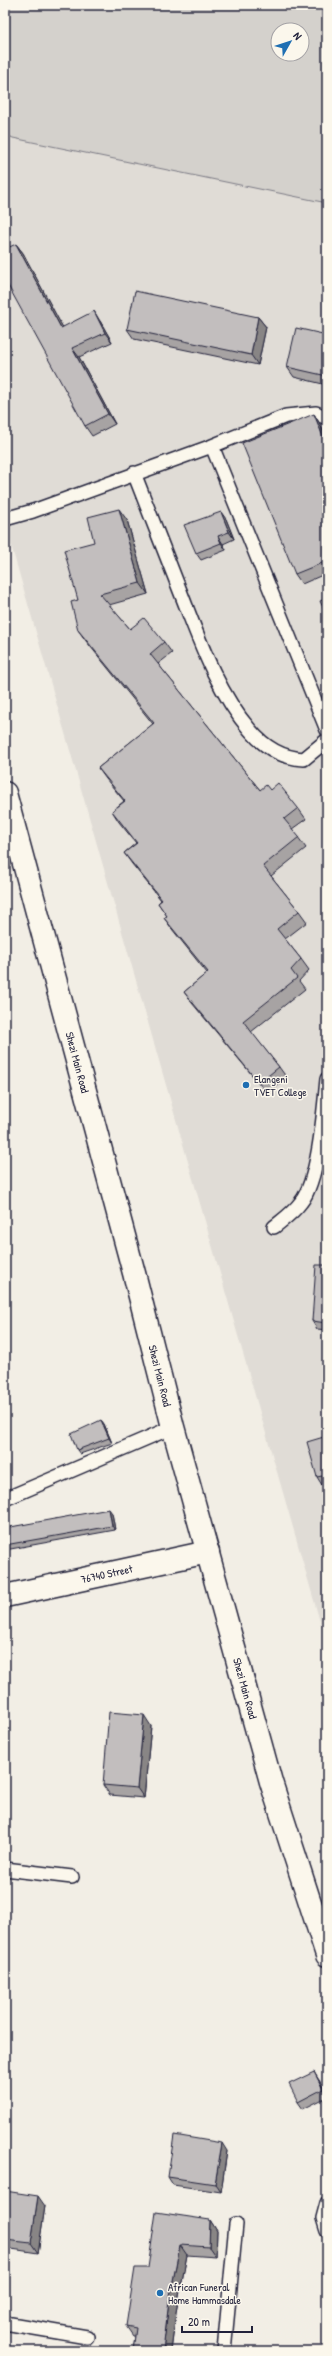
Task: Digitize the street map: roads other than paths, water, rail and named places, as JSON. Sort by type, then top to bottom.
[{"type":"street","name":"Shezi Main Road","points":[[5,793],[134,1273],[172,1427],[271,1782],[327,1955]]},
{"type":"street","name":"76740 Street","points":[[5,1596],[208,1552]]},
{"type":"lane","points":[[5,518],[33,511],[134,473],[212,446],[286,416],[316,413],[327,418]]},
{"type":"lane","points":[[212,446],[327,730]]},
{"type":"lane","points":[[134,473],[202,645],[232,705],[251,731],[275,752],[288,759],[304,759],[327,740]]},
{"type":"lane","points":[[274,1227],[293,1212],[310,1187],[324,1119],[327,1079]]},
{"type":"lane","points":[[5,1499],[172,1427]]},
{"type":"lane","points":[[5,1869],[72,1877]]},
{"type":"lane","points":[[327,2203],[323,2218],[327,2231]]},
{"type":"lane","points":[[224,2351],[236,2224]]},
{"type":"lane","points":[[5,2323],[87,2337]]},
{"type":"place","name":"Elangeni TVET College","points":[[246,1085]]},
{"type":"place","name":"African Funeral Home Hammasdale","points":[[160,2293]]}]
